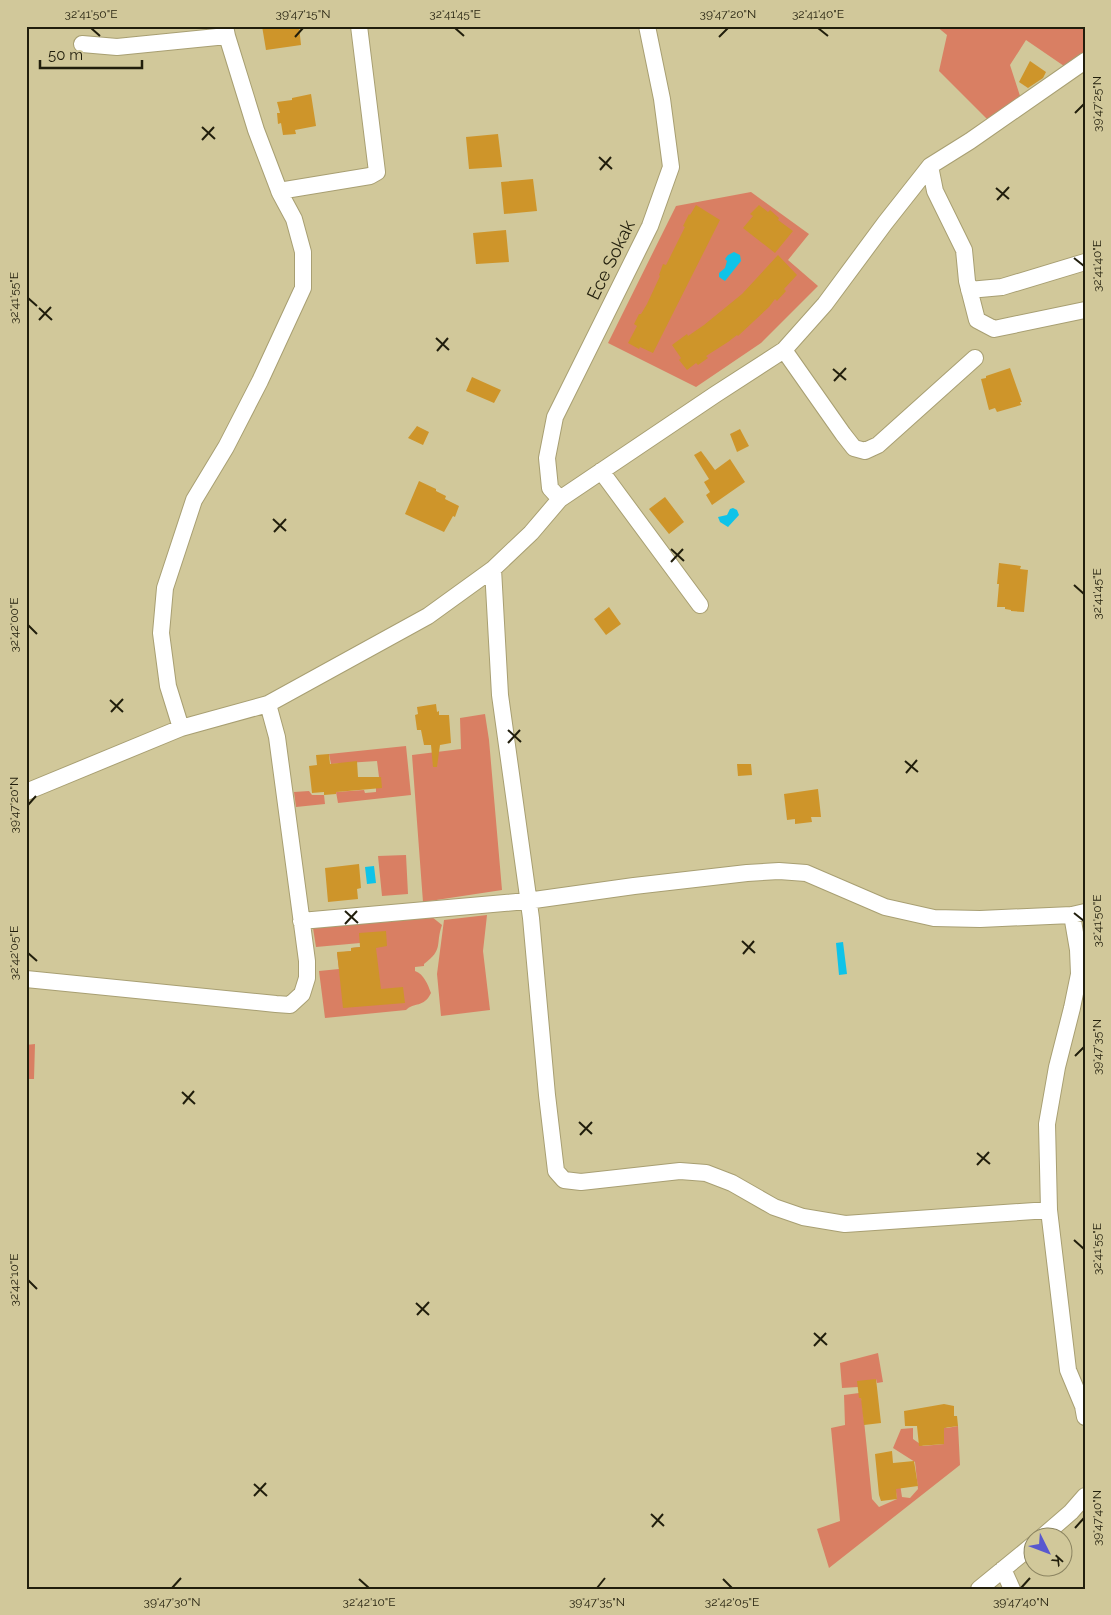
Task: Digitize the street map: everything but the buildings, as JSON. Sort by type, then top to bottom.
[{"type":"street","points":[[279,191],[370,176],[377,172],[359,26]]},
{"type":"street","name":"Ece Sokak","points":[[560,499],[550,488],[547,458],[555,417],[650,226],[671,167],[662,99],[647,26]]},
{"type":"street","points":[[82,44],[116,47],[226,31],[256,130],[279,191],[294,219],[303,252],[303,288],[256,389],[226,447],[194,500],[165,588],[161,633],[168,686],[181,728]]},
{"type":"street","points":[[26,792],[181,728],[268,704],[428,616],[493,569],[531,533],[560,499],[784,350],[825,304],[879,230],[930,166],[970,141],[1085,61]]},
{"type":"street","points":[[930,166],[935,191],[964,250],[967,281],[977,320],[994,329],[1085,310]]},
{"type":"street","points":[[969,290],[1002,287],[1085,262]]},
{"type":"street","points":[[784,350],[854,448],[865,451],[878,445],[975,358]]},
{"type":"street","points":[[601,472],[700,605]]},
{"type":"street","points":[[493,569],[500,695],[527,901],[531,918],[556,1171],[564,1180],[582,1182],[680,1171],[706,1173],[732,1183],[774,1207],[804,1217],[845,1224],[1049,1210]]},
{"type":"street","points":[[26,980],[290,1005],[302,994],[307,978],[307,961],[277,738],[268,704]]},
{"type":"street","points":[[301,922],[527,901],[747,873],[779,871],[806,873],[885,907],[934,918],[980,919],[1079,914],[1079,974],[1057,1067],[1047,1124],[1049,1210],[1068,1370],[1083,1406],[1085,1417]]},
{"type":"street","points":[[1053,1528],[1071,1512],[1085,1496]]},
{"type":"street","points":[[979,1589],[1024,1552]]},
{"type":"street","points":[[1002,1569],[1012,1589]]},
{"type":"shaded area","points":[[936,26],[1085,26],[1085,54],[1064,66],[1026,40],[1010,65],[1021,99],[988,120],[939,71],[947,35]]},
{"type":"shaded area","points":[[751,192],[809,234],[788,260],[818,286],[761,343],[696,387],[608,343],[676,206]]},
{"type":"shaded area","points":[[485,714],[502,890],[423,902],[412,755],[461,749],[460,718]]},
{"type":"shaded area","points":[[406,746],[411,795],[338,803],[336,792],[364,790],[365,793],[376,792],[381,777],[379,777],[377,761],[331,764],[329,754]]},
{"type":"shaded area","points":[[309,791],[312,795],[324,795],[325,804],[296,807],[294,792]]},
{"type":"shaded area","points":[[406,855],[408,894],[382,896],[378,856]]},
{"type":"shaded area","points":[[487,915],[483,951],[490,1010],[441,1016],[437,974],[444,920]]},
{"type":"shaded area","points":[[432,917],[442,925],[437,950],[424,966],[415,967],[415,971],[423,977],[431,993],[425,1001],[406,1010],[325,1018],[319,971],[339,969],[337,953],[351,951],[351,948],[360,947],[360,943],[316,947],[313,928]]},
{"type":"shaded area","points":[[35,1044],[34,1079],[26,1079],[26,1045]]},
{"type":"shaded area","points":[[878,1353],[883,1382],[877,1383],[876,1379],[858,1387],[842,1388],[840,1363]]},
{"type":"shaded area","points":[[859,1393],[862,1401],[872,1499],[879,1507],[897,1499],[895,1485],[900,1484],[902,1497],[910,1498],[918,1489],[915,1462],[893,1448],[901,1429],[913,1428],[913,1439],[923,1446],[944,1444],[944,1432],[939,1431],[936,1423],[947,1428],[958,1426],[960,1465],[829,1568],[817,1529],[840,1521],[831,1428],[845,1425],[844,1395]]},
{"type":"water","points":[[734,252],[740,255],[741,261],[725,281],[719,277],[719,273],[725,268],[727,261],[725,259]]},
{"type":"water","points":[[730,509],[737,510],[739,515],[728,527],[720,522],[718,517],[727,515]]},
{"type":"water","points":[[374,866],[376,883],[367,884],[365,867]]},
{"type":"water","points":[[843,942],[847,974],[839,975],[836,943]]}]
